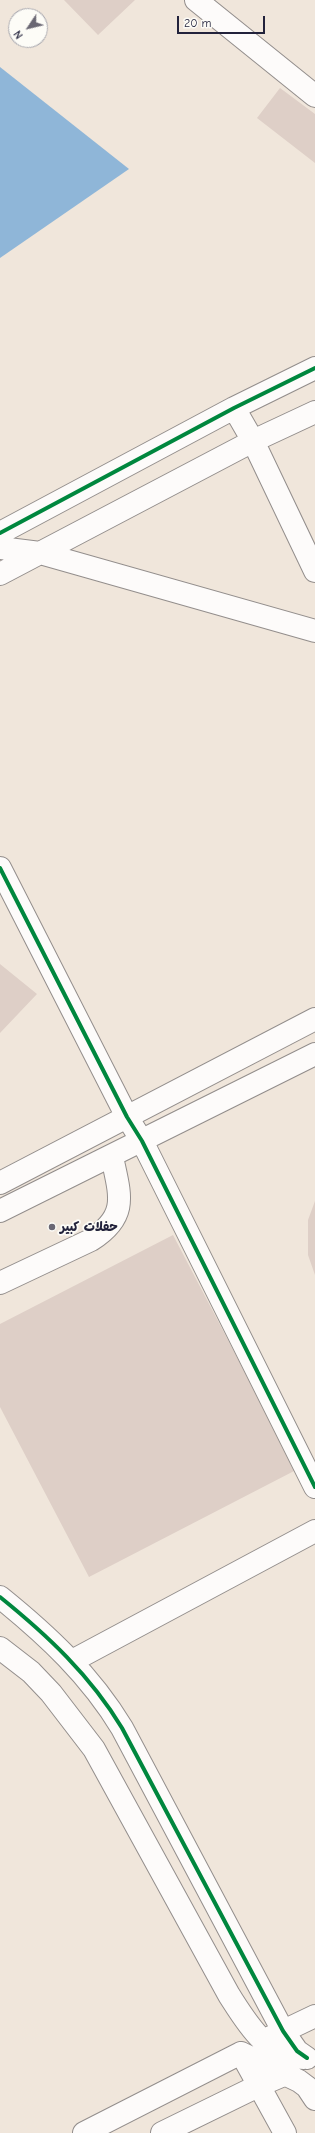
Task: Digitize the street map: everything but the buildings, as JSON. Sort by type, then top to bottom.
[{"type":"street","points":[[196,0],[315,96]]},
{"type":"street","points":[[0,533],[234,408],[315,368]]},
{"type":"street","points":[[234,408],[253,441],[315,571]]},
{"type":"street","points":[[0,574],[253,441],[315,412]]},
{"type":"street","points":[[0,548],[40,554],[315,631]]},
{"type":"street","points":[[0,868],[127,1117],[142,1141],[315,1487]]},
{"type":"street","points":[[0,1183],[315,1019]]},
{"type":"street","points":[[0,1211],[315,1054]]},
{"type":"street","points":[[0,1283],[105,1232],[114,1221],[119,1208],[118,1186],[112,1156]]},
{"type":"street","points":[[72,1661],[315,1531]]},
{"type":"street","points":[[0,1597],[41,1631],[72,1661],[107,1702],[283,2031],[297,2051],[311,2057]]},
{"type":"street","points":[[4,1656],[31,1672],[51,1693],[94,1749],[229,1995],[251,2029],[263,2042],[280,2053],[294,2058],[311,2057]]},
{"type":"street","points":[[263,2042],[315,2016]]},
{"type":"street","points":[[241,2053],[286,2074],[307,2087],[315,2098]]},
{"type":"street","points":[[241,2053],[260,2085],[285,2133]]},
{"type":"street","points":[[84,2133],[241,2053]]},
{"type":"street","points":[[162,2133],[260,2085],[286,2074]]},
{"type":"water","points":[[0,67],[129,169],[0,258]]},
{"type":"cycle path","points":[[0,533],[234,408],[315,368]]},
{"type":"cycle path","points":[[0,868],[127,1117],[142,1141],[315,1487]]},
{"type":"cycle path","points":[[0,1597],[51,1641],[82,1673],[122,1728],[283,2031],[297,2051],[307,2058]]},
{"type":"place","name":"حفلات کبیر","points":[[52,1227]]}]
